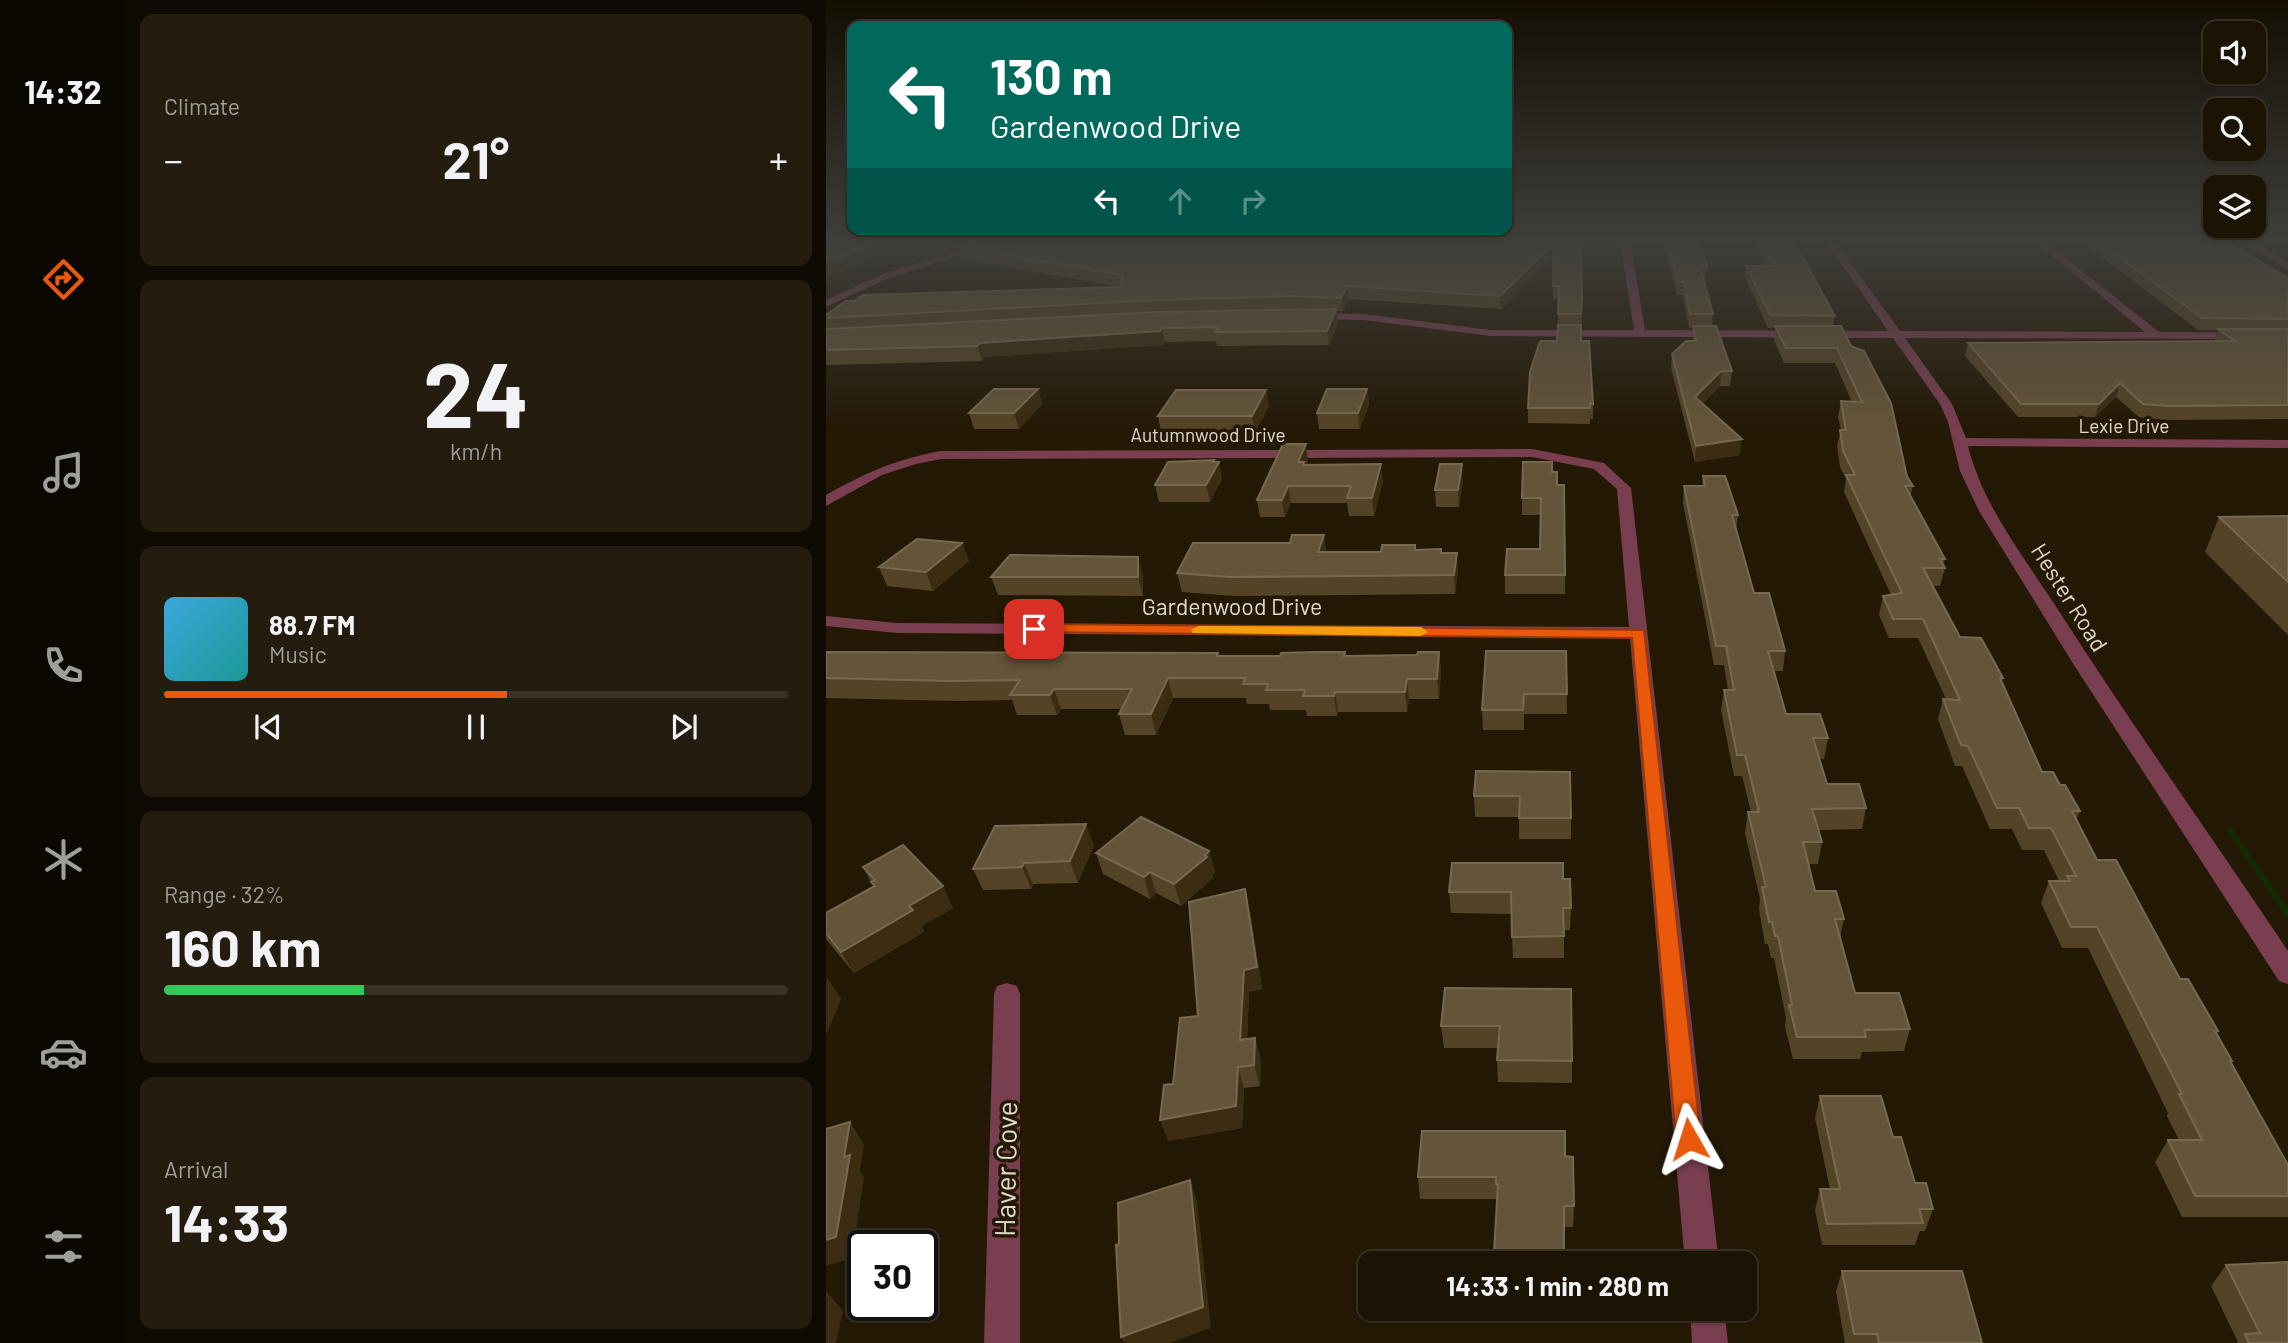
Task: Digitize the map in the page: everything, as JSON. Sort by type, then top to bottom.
[{"type":"street","points":[[1635,303],[1640,335]]},
{"type":"street","name":"Hester Road","points":[[1874,303],[1946,404],[1961,442],[1967,471],[1994,522],[2082,662],[2288,973]]},
{"type":"street","points":[[2115,303],[2157,336]]},
{"type":"street","points":[[1301,316],[1363,317],[1491,333],[2288,336]]},
{"type":"street","name":"Lexie Drive","points":[[1961,442],[2288,444]]},
{"type":"street","name":"Autumnwood Drive","points":[[826,501],[877,472],[913,460],[942,455],[1532,453],[1599,466],[1624,488],[1639,633]]},
{"type":"street","name":"Gardenwood Drive","points":[[826,621],[897,628],[1639,633]]},
{"type":"street","points":[[1639,633],[1701,1251]]},
{"type":"street","name":"Haver Cove","points":[[1003,1343],[1007,994]]},
{"type":"street","points":[[1707,1321],[1710,1343]]},
{"type":"green space","points":[[2231,827],[2288,909],[2288,920],[2225,828]]},
{"type":"building","points":[[844,303],[1108,303],[826,318],[826,315]]},
{"type":"building","points":[[1558,303],[1582,303],[1581,314],[1558,314]]},
{"type":"building","points":[[1688,303],[1710,303],[1713,314],[1690,314]]},
{"type":"building","points":[[1764,303],[1828,303],[1835,316],[1770,315]]},
{"type":"building","points":[[2181,303],[2288,303],[2288,319],[2202,318]]},
{"type":"building","points":[[1336,309],[1327,331],[1215,332],[1218,327],[1162,328],[1160,331],[980,343],[977,346],[826,350],[826,329],[1157,312]]},
{"type":"building","points":[[1558,325],[1581,325],[1581,341],[1589,341],[1593,404],[1590,403],[1590,408],[1528,408],[1530,372],[1539,344],[1541,341],[1557,341]]},
{"type":"building","points":[[1693,326],[1716,326],[1732,371],[1721,371],[1695,397],[1742,439],[1696,446],[1672,354],[1686,341],[1696,341]]},
{"type":"building","points":[[1775,326],[1841,326],[1851,346],[1864,351],[1891,403],[1907,477],[1913,486],[1905,486],[1945,559],[1940,559],[1945,568],[1923,568],[1960,637],[1981,638],[2003,678],[2000,678],[2042,772],[2053,772],[2060,785],[2065,785],[2080,811],[2072,811],[2097,860],[2116,860],[2180,979],[2188,979],[2288,1165],[2288,1196],[2195,1196],[2168,1140],[2202,1140],[2179,1094],[2182,1094],[2097,927],[2071,927],[2049,881],[2070,881],[2067,876],[2076,876],[2051,828],[2029,828],[2019,808],[1997,808],[1968,746],[1961,745],[1943,699],[1960,700],[1923,619],[1893,619],[1883,596],[1902,593],[1846,475],[1855,475],[1843,451],[1840,430],[1846,430],[1841,401],[1862,402],[1837,348],[1786,348]]},
{"type":"building","points":[[2218,329],[2288,329],[2288,405],[2143,404],[2120,383],[2099,404],[2021,404],[1968,343],[2235,341]]},
{"type":"building","points":[[994,389],[1038,389],[1014,413],[969,413]]},
{"type":"building","points":[[1327,389],[1367,389],[1358,413],[1317,413]]},
{"type":"building","points":[[1176,390],[1266,390],[1252,416],[1158,416]]},
{"type":"building","points":[[1283,444],[1306,444],[1298,462],[1304,462],[1303,465],[1381,464],[1372,498],[1347,498],[1351,486],[1288,486],[1282,500],[1257,500]]},
{"type":"building","points":[[1214,460],[1212,462],[1219,462],[1206,485],[1155,485],[1168,462]]},
{"type":"building","points":[[1523,462],[1552,462],[1552,472],[1557,472],[1557,485],[1564,485],[1565,575],[1505,575],[1507,549],[1540,549],[1541,498],[1522,498]]},
{"type":"building","points":[[1440,464],[1462,464],[1458,490],[1435,490]]},
{"type":"building","points":[[1703,476],[1725,476],[1738,515],[1732,515],[1754,593],[1769,593],[1785,651],[1768,651],[1786,714],[1820,714],[1828,738],[1813,738],[1827,784],[1859,784],[1866,808],[1812,809],[1822,842],[1803,842],[1815,891],[1836,891],[1844,919],[1835,919],[1855,993],[1899,993],[1910,1029],[1864,1030],[1866,1037],[1797,1037],[1778,936],[1775,936],[1772,922],[1769,922],[1762,887],[1766,887],[1748,812],[1759,812],[1745,755],[1737,755],[1724,690],[1734,690],[1726,646],[1716,646],[1684,486],[1705,486]]},
{"type":"building","points":[[2288,516],[2288,582],[2219,517]]},
{"type":"building","points":[[1292,535],[1324,535],[1318,552],[1381,552],[1382,545],[1415,545],[1415,550],[1441,549],[1441,553],[1457,553],[1454,575],[1230,577],[1177,573],[1193,543],[1290,543]]},
{"type":"building","points":[[917,539],[962,543],[926,572],[879,567]]},
{"type":"building","points":[[1010,555],[1138,557],[1138,577],[991,577]]},
{"type":"building","points":[[1486,651],[1566,651],[1567,694],[1524,694],[1523,710],[1482,710]]},
{"type":"building","points":[[826,652],[1218,653],[1217,656],[1280,656],[1281,653],[1345,652],[1344,656],[1439,652],[1437,679],[1407,679],[1405,692],[1335,692],[1334,696],[1303,696],[1305,690],[1266,690],[1268,684],[1243,684],[1245,678],[1168,678],[1151,714],[1119,714],[1132,689],[1054,689],[1050,695],[1010,695],[1020,680],[826,678]]},
{"type":"building","points":[[1476,771],[1570,772],[1571,818],[1519,818],[1520,796],[1474,796]]},
{"type":"building","points":[[1141,817],[1209,851],[1205,855],[1207,857],[1174,884],[1150,872],[1144,877],[1096,853]]},
{"type":"building","points":[[1086,824],[1070,861],[973,869],[995,826]]},
{"type":"building","points":[[903,845],[943,886],[909,906],[913,910],[841,952],[826,933],[826,913],[875,886],[871,882],[875,880],[863,867]]},
{"type":"building","points":[[1452,863],[1563,863],[1563,879],[1570,879],[1571,908],[1563,908],[1564,936],[1512,937],[1511,892],[1449,892]]},
{"type":"building","points":[[1245,889],[1257,967],[1244,970],[1240,1040],[1255,1038],[1254,1065],[1238,1067],[1236,1106],[1160,1120],[1164,1085],[1173,1084],[1180,1018],[1198,1016],[1189,902]]},
{"type":"building","points":[[1445,988],[1571,989],[1572,1061],[1497,1060],[1500,1026],[1441,1026]]},
{"type":"building","points":[[1820,1096],[1881,1096],[1893,1137],[1901,1137],[1915,1183],[1926,1183],[1933,1209],[1919,1209],[1923,1223],[1827,1224],[1820,1189],[1840,1189]]},
{"type":"building","points":[[850,1122],[844,1157],[850,1155],[836,1237],[826,1240],[826,1129]]},
{"type":"building","points":[[1422,1131],[1565,1131],[1565,1156],[1573,1157],[1574,1206],[1564,1206],[1564,1251],[1494,1251],[1498,1184],[1496,1177],[1418,1177]]},
{"type":"building","points":[[1190,1180],[1203,1307],[1121,1337],[1116,1245],[1119,1244],[1118,1203]]},
{"type":"building","points":[[2288,1262],[2288,1343],[2249,1343],[2245,1334],[2260,1333],[2226,1265]]},
{"type":"building","points":[[1842,1271],[1962,1271],[1982,1343],[1879,1343],[1877,1334],[1854,1334]]},
{"type":"slow traffic","points":[[1198,630],[1421,632]]},
{"type":"route","points":[[1034,629],[1639,633],[1689,1139]]}]
